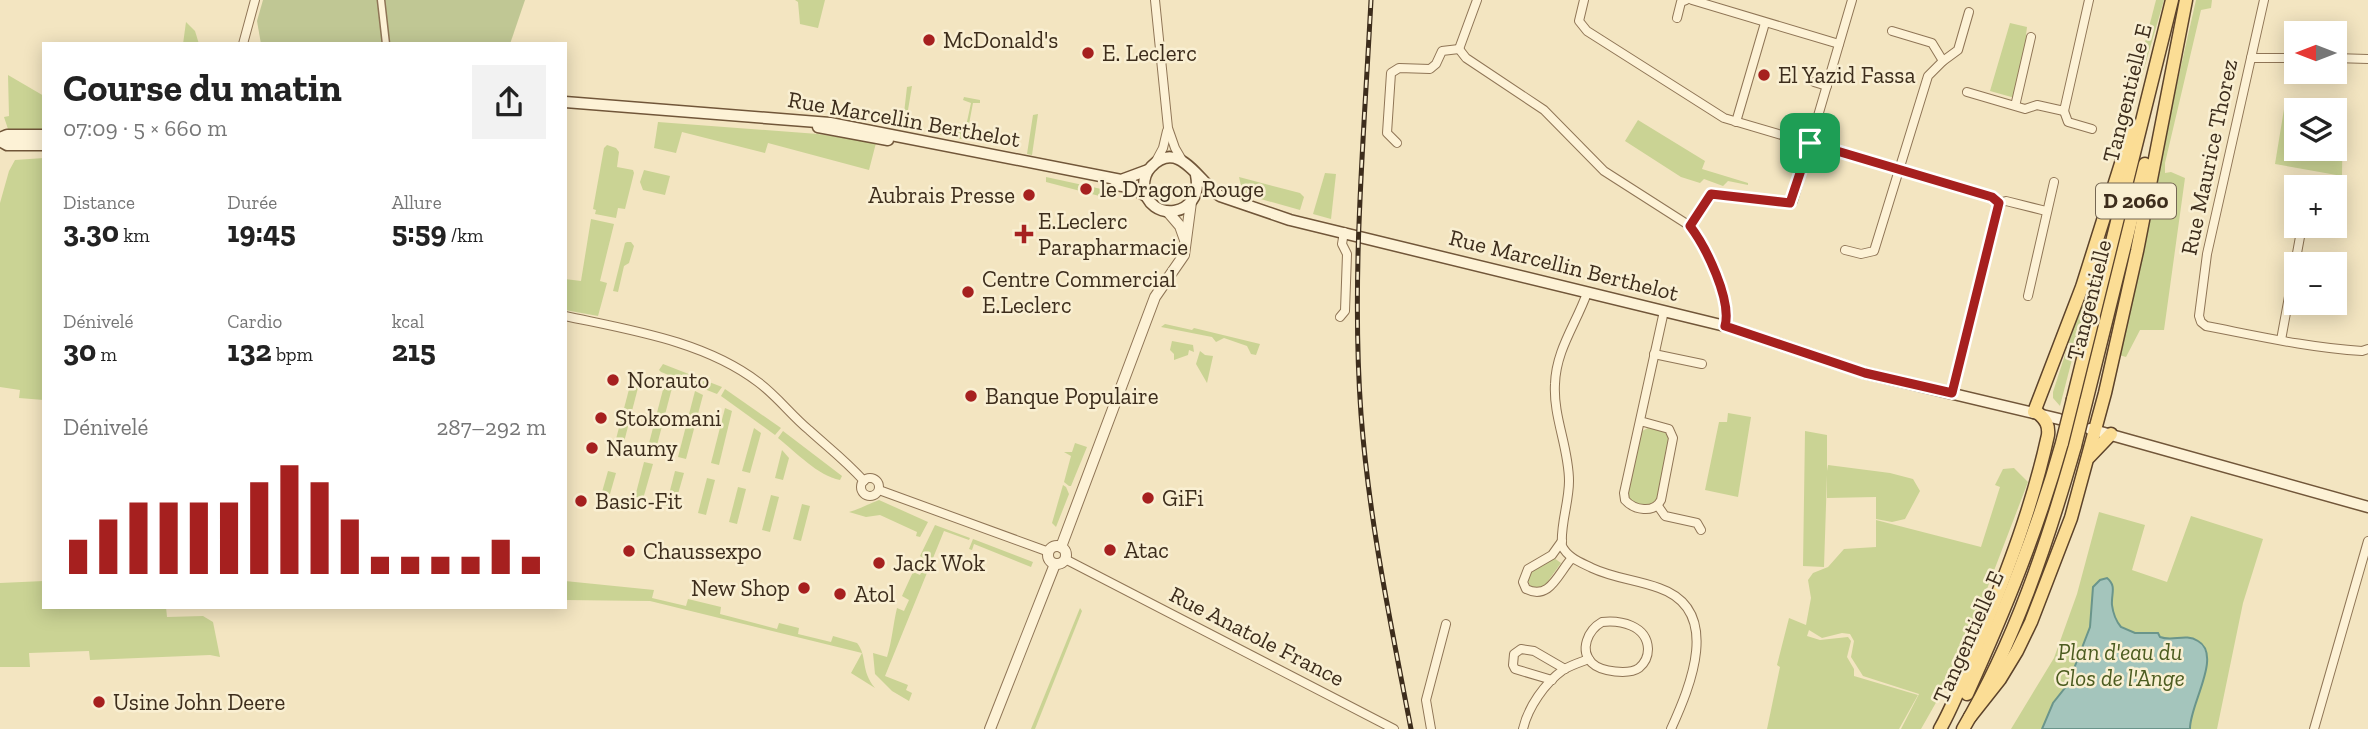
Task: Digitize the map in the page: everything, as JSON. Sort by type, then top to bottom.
[{"type":"main road","name":"Tangentielle E","points":[[2079,401],[2141,123],[2172,0]]},
{"type":"main road","points":[[1970,717],[2000,679],[2031,622],[2071,518],[2088,458],[2092,429],[2105,393],[2137,251],[2186,0]]},
{"type":"main road","name":"Tangentielle","points":[[2069,444],[2186,0]]},
{"type":"main road","name":"Rue Marcellin Berthelot","points":[[567,102],[830,123],[1121,180],[1168,158],[1182,160],[1191,166],[1211,191],[1290,220],[1725,326],[1865,373],[2059,419]]},
{"type":"main road","name":"Rue Marcellin Berthelot","points":[[567,110],[603,110],[815,126],[976,155],[1129,187],[1168,212],[1185,208],[1193,201],[1220,196]]},
{"type":"main road","points":[[1940,729],[1964,680],[2009,567],[2029,508],[2049,427],[2046,420],[2036,413],[2082,287],[2130,135],[2141,123]]},
{"type":"main road","points":[[42,135],[8,135],[0,139],[7,145],[42,145]]},
{"type":"main road","points":[[1146,196],[1144,183],[1151,167]]},
{"type":"main road","points":[[1193,201],[1198,183],[1196,175]]},
{"type":"main road","points":[[2092,429],[2368,507]]},
{"type":"main road","points":[[2088,458],[2111,434]]},
{"type":"main road","name":"Tangentielle E","points":[[1970,717],[2037,571],[2069,444]]},
{"type":"main road","name":"Tangentielle E","points":[[1948,729],[2018,581],[2047,496],[2069,444]]},
{"type":"main road","name":"D 2060","points":[[1963,729],[1970,717]]},
{"type":"street","points":[[244,42],[255,0]]},
{"type":"street","points":[[381,0],[386,42]]},
{"type":"street","points":[[1155,0],[1168,128],[1182,160]]},
{"type":"street","points":[[1459,49],[1477,0]]},
{"type":"street","points":[[1584,0],[1579,21],[1587,31],[1716,115],[1992,197],[1999,203]]},
{"type":"street","points":[[1677,18],[1681,2],[1686,0]]},
{"type":"street","points":[[1692,0],[1839,44]]},
{"type":"street","points":[[1690,226],[1711,194],[1790,203],[1852,0]]},
{"type":"street","points":[[2089,0],[2064,111],[2068,122],[2092,129]]},
{"type":"street","name":"Rue Maurice Thorez","points":[[2264,0],[2207,254],[2198,309],[2201,322],[2206,326],[2281,340]]},
{"type":"street","points":[[1845,250],[1861,254],[1874,251],[1928,76],[1958,50],[1969,12]]},
{"type":"street","points":[[1736,122],[1765,23]]},
{"type":"street","points":[[1892,31],[1932,43],[1943,61]]},
{"type":"street","points":[[2016,102],[2031,37]]},
{"type":"street","points":[[1397,144],[1387,133],[1391,73],[1396,68],[1430,69],[1436,64],[1442,51],[1459,49]]},
{"type":"street","points":[[1459,49],[1466,58],[1544,110],[1604,172],[1690,226],[1712,265],[1727,311],[1725,326]]},
{"type":"street","points":[[2251,58],[2284,58]]},
{"type":"street","points":[[2347,58],[2368,59]]},
{"type":"street","points":[[1814,82],[1827,86]]},
{"type":"street","points":[[1967,92],[2025,109],[2037,105],[2064,111]]},
{"type":"street","points":[[1151,167],[1160,156],[1168,128]]},
{"type":"street","points":[[2028,296],[2054,182]]},
{"type":"street","points":[[1060,547],[1155,297],[1179,265],[1186,244],[1193,201]]},
{"type":"street","points":[[1999,203],[2006,201],[2046,211]]},
{"type":"street","points":[[1952,393],[1999,203]]},
{"type":"street","points":[[1168,212],[1180,226],[1186,244]]},
{"type":"street","points":[[1340,317],[1345,311],[1347,254],[1342,244],[1343,232]]},
{"type":"street","points":[[2300,238],[2281,340],[2325,349],[2368,349]]},
{"type":"street","points":[[1587,293],[1562,347],[1556,373],[1555,398],[1569,482],[1562,541],[1565,552],[1572,558],[1601,572],[1660,588],[1677,598],[1689,612],[1697,636],[1695,659],[1686,695],[1671,729]]},
{"type":"street","points":[[1640,421],[1669,429],[1673,438],[1658,506],[1653,509],[1631,506],[1625,500],[1624,493],[1664,311]]},
{"type":"street","points":[[567,316],[617,327],[705,352],[751,377],[842,457],[864,481]]},
{"type":"street","points":[[1654,354],[1702,364]]},
{"type":"street","points":[[864,481],[874,479],[879,490]]},
{"type":"street","points":[[864,481],[862,490],[865,495],[873,496],[879,490]]},
{"type":"street","points":[[879,490],[1049,552]]},
{"type":"street","points":[[1658,506],[1665,516],[1697,523],[1701,530]]},
{"type":"street","points":[[1562,541],[1552,555],[1528,569],[1523,582],[1526,589],[1538,593],[1549,589],[1572,558]]},
{"type":"street","points":[[2314,729],[2368,541]]},
{"type":"street","points":[[1049,552],[1052,548],[1060,547]]},
{"type":"street","points":[[1049,552],[1050,561],[1060,564],[1066,554],[1060,547]]},
{"type":"street","name":"Rue Anatole France","points":[[1065,559],[1394,729]]},
{"type":"street","points":[[990,729],[1055,564]]},
{"type":"street","points":[[1602,622],[1630,625],[1637,628],[1647,641],[1645,662],[1632,671],[1605,669],[1593,664],[1589,659],[1586,652],[1587,638],[1594,626],[1602,622]]},
{"type":"street","points":[[1431,729],[1426,700],[1446,624]]},
{"type":"street","points":[[1552,680],[1515,669],[1514,654],[1521,649],[1530,649],[1565,669]]},
{"type":"street","points":[[1523,729],[1529,711],[1552,680],[1565,669],[1589,659]]},
{"type":"green space","points":[[263,0],[525,0],[511,42],[261,42],[257,21]]},
{"type":"green space","points":[[795,0],[825,0],[818,28],[800,24],[798,2]]},
{"type":"green space","points":[[2156,0],[2164,0],[2130,117],[2126,116]]},
{"type":"green space","points":[[2196,0],[2212,0],[2211,8],[2201,10],[2165,163],[2165,173],[2171,172],[2185,178],[2164,330],[2140,330],[2126,357],[2119,355]]},
{"type":"green space","points":[[186,22],[195,31],[198,42],[183,42]]},
{"type":"green space","points":[[2010,23],[2027,27],[2026,35],[2030,37],[2015,98],[1990,91]]},
{"type":"green space","points":[[8,75],[42,95],[42,130],[8,129],[4,117],[9,116]]},
{"type":"green space","points":[[912,86],[906,122],[914,128],[926,131],[949,134],[965,131],[971,103],[963,100],[964,97],[980,100],[980,103],[973,103],[966,140],[905,127],[903,122],[907,87]]},
{"type":"green space","points":[[2284,109],[2284,161],[2342,161],[2342,175],[2275,164]]},
{"type":"green space","points":[[1038,114],[1032,155],[1027,154],[1033,115]]},
{"type":"green space","points":[[1638,120],[1705,161],[1702,169],[1748,185],[1728,181],[1723,186],[1704,179],[1700,183],[1681,177],[1625,141]]},
{"type":"green space","points":[[658,122],[818,134],[876,143],[869,170],[768,143],[765,153],[682,132],[676,153],[654,148]]},
{"type":"green space","points":[[607,145],[619,152],[617,167],[633,170],[634,173],[625,209],[618,208],[616,218],[595,214],[596,210],[593,209],[604,148]]},
{"type":"green space","points":[[42,158],[42,400],[19,398],[20,390],[0,387],[0,203],[15,160]]},
{"type":"green space","points":[[644,170],[670,176],[665,195],[643,190],[640,182]]},
{"type":"green space","points":[[1325,173],[1336,174],[1331,219],[1313,214]]},
{"type":"green space","points":[[1046,177],[1106,190],[1107,198],[1046,182]]},
{"type":"green space","points":[[1239,177],[1300,193],[1304,197],[1300,210],[1243,194]]},
{"type":"green space","points":[[591,219],[614,224],[600,281],[607,283],[598,316],[567,310],[567,279],[581,281]]},
{"type":"green space","points":[[2107,224],[2060,406],[2053,398],[2053,392]]},
{"type":"green space","points":[[625,243],[634,246],[629,263],[624,266],[618,292],[613,291]]},
{"type":"green space","points":[[1165,324],[1260,344],[1256,355],[1251,354],[1247,346],[1224,338],[1216,342],[1212,337],[1161,327]]},
{"type":"green space","points":[[1172,341],[1193,345],[1194,352],[1189,350],[1188,355],[1174,360],[1174,354],[1170,350]]},
{"type":"green space","points":[[1200,351],[1213,356],[1207,383],[1196,364]]},
{"type":"green space","points":[[663,364],[722,387],[717,394],[661,372],[659,370]]},
{"type":"green space","points":[[633,374],[641,376],[624,442],[616,439]]},
{"type":"green space","points":[[665,382],[673,384],[656,449],[648,447]]},
{"type":"green space","points":[[725,389],[781,428],[775,435],[721,396]]},
{"type":"green space","points":[[695,391],[703,395],[686,459],[678,457]]},
{"type":"green space","points":[[725,408],[732,411],[719,465],[711,463]]},
{"type":"green space","points":[[1728,413],[1751,417],[1738,497],[1705,490],[1719,422],[1727,422]]},
{"type":"green space","points":[[1650,427],[1666,431],[1670,436],[1658,497],[1656,502],[1649,506],[1631,502],[1628,494],[1642,431]]},
{"type":"green space","points":[[754,428],[761,433],[750,473],[742,471]]},
{"type":"green space","points":[[783,431],[842,476],[840,480],[815,469],[778,438]]},
{"type":"green space","points":[[1805,431],[1827,435],[1827,471],[1828,465],[1890,473],[1913,479],[1920,491],[1905,519],[1892,522],[1876,519],[1876,497],[1827,498],[1827,475],[1824,567],[1803,566]]},
{"type":"green space","points":[[1075,443],[1087,447],[1069,486],[1064,482],[1071,456],[1064,452],[1072,452]]},
{"type":"green space","points":[[782,450],[789,458],[783,480],[775,478]]},
{"type":"green space","points":[[644,462],[653,464],[643,499],[635,497]]},
{"type":"green space","points":[[2014,468],[2028,482],[1949,688],[1942,692],[1921,729],[1901,729],[1919,694],[1863,676],[1851,657],[1854,641],[1850,634],[1842,633],[1822,638],[1809,630],[1807,636],[1820,640],[1848,637],[1851,641],[1847,657],[1854,669],[1854,676],[1918,695],[1899,729],[1767,729],[1780,667],[1777,665],[1789,618],[1806,625],[1811,598],[1808,580],[1813,573],[1828,567],[1844,549],[1876,547],[1876,520],[1981,547],[2000,487],[1995,485],[2003,469]]},
{"type":"green space","points":[[608,471],[616,473],[610,494],[602,492]]},
{"type":"green space","points":[[675,471],[684,473],[674,508],[666,506]]},
{"type":"green space","points":[[707,478],[715,480],[706,515],[698,513]]},
{"type":"green space","points":[[1063,485],[1069,494],[1056,527],[1052,523]]},
{"type":"green space","points":[[738,487],[746,489],[737,524],[729,522]]},
{"type":"green space","points":[[771,495],[779,497],[770,532],[762,530]]},
{"type":"green space","points":[[879,500],[928,522],[920,537],[916,536],[917,532],[880,515],[866,517],[849,512]]},
{"type":"green space","points":[[802,504],[810,506],[801,541],[793,539]]},
{"type":"green space","name":"Plan d'eau du Clos de l'Ange","points":[[2099,512],[2145,525],[2132,570],[2167,582],[2191,516],[2263,539],[2243,603],[2217,729],[2011,729],[2054,658],[2077,594]]},
{"type":"green space","points":[[935,525],[970,538],[969,540],[944,531],[885,676],[908,685],[906,690],[912,693],[909,701],[892,691],[875,674],[873,653],[887,657],[897,608],[904,611],[909,600],[902,596],[913,572],[920,575],[927,560],[920,556]]},
{"type":"green space","points":[[973,539],[1033,562],[1031,567],[974,544],[972,550],[969,549]]},
{"type":"green space","points":[[1554,558],[1561,563],[1543,588],[1531,587],[1527,579],[1531,571]]},
{"type":"green space","points":[[42,581],[42,609],[166,609],[167,617],[203,616],[213,622],[220,657],[210,655],[90,660],[89,651],[29,653],[30,667],[0,667],[0,583]]},
{"type":"green space","points":[[567,581],[654,590],[652,598],[686,606],[688,599],[721,607],[720,614],[777,629],[779,623],[799,628],[798,634],[831,642],[833,636],[857,643],[862,653],[650,601],[567,600]]},
{"type":"green space","points":[[1080,608],[1082,611],[1035,729],[1031,729]]},
{"type":"green space","points":[[862,653],[867,675],[875,688],[851,673]]},
{"type":"water","points":[[2107,578],[2113,587],[2113,611],[2121,627],[2135,633],[2158,633],[2165,638],[2193,639],[2205,648],[2206,669],[2190,729],[2042,729],[2053,703],[2068,684],[2090,627],[2093,587],[2100,580]]},
{"type":"railway","points":[[1371,0],[1358,259],[1358,362],[1361,414],[1375,533],[1411,729]]},
{"type":"place","name":"McDonald's","points":[[929,40]]},
{"type":"place","name":"E. Leclerc","points":[[1088,53]]},
{"type":"place","name":"El Yazid Fassa","points":[[1764,75]]},
{"type":"place","name":"le Dragon Rouge","points":[[1086,189]]},
{"type":"place","name":"Aubrais Presse","points":[[1029,195]]},
{"type":"place","name":"E.Leclerc Parapharmacie","points":[[1024,234]]},
{"type":"place","name":"Centre Commercial E.Leclerc","points":[[968,292]]},
{"type":"place","name":"Norauto","points":[[613,380]]},
{"type":"place","name":"Banque Populaire","points":[[971,396]]},
{"type":"place","name":"Stokomani","points":[[601,418]]},
{"type":"place","name":"Naumy","points":[[592,448]]},
{"type":"place","name":"GiFi","points":[[1148,498]]},
{"type":"place","name":"Basic-Fit","points":[[581,501]]},
{"type":"place","name":"Atac","points":[[1110,550]]},
{"type":"place","name":"Chaussexpo","points":[[629,551]]},
{"type":"place","name":"Jack Wok","points":[[879,563]]},
{"type":"place","name":"New Shop","points":[[804,588]]},
{"type":"place","name":"Atol","points":[[840,594]]},
{"type":"place","name":"Usine John Deere","points":[[99,702]]},
{"type":"route","points":[[1810,143],[1992,197],[1999,203],[1952,393],[1865,373],[1725,326],[1727,311],[1712,265],[1690,226],[1711,194],[1722,193],[1787,204],[1793,201],[1810,143]]}]
